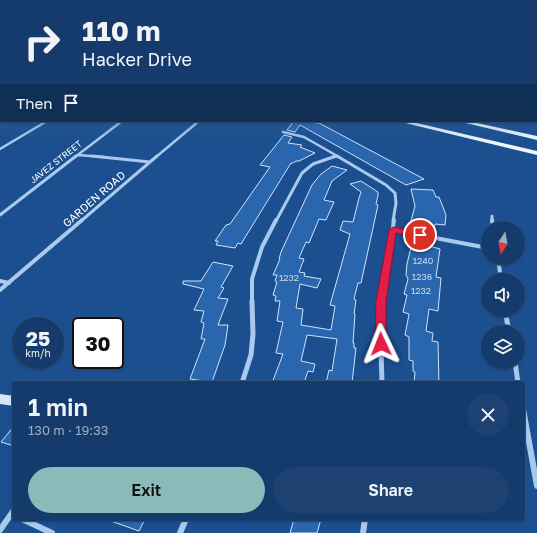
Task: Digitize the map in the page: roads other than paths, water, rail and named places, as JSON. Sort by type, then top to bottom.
[{"type":"main road","points":[[404,122],[537,153]]},
{"type":"main road","points":[[465,122],[537,138]]},
{"type":"street","points":[[0,149],[44,122]]},
{"type":"street","name":"JAVEZ STREET","points":[[0,215],[121,122]]},
{"type":"street","name":"GARDEN ROAD","points":[[0,290],[198,122]]},
{"type":"street","points":[[283,132],[304,137],[337,156],[391,189],[396,198],[393,230],[380,315],[382,381]]},
{"type":"street","points":[[78,155],[150,162]]},
{"type":"street","points":[[243,381],[251,355],[253,334],[252,279],[262,247],[302,173],[314,164],[337,156]]},
{"type":"street","points":[[492,216],[492,221]]},
{"type":"street","points":[[393,230],[481,247]]},
{"type":"street","points":[[0,281],[9,283]]},
{"type":"street","points":[[515,369],[518,381]]},
{"type":"street","points":[[0,399],[12,401]]},
{"type":"street","points":[[525,420],[537,486]]},
{"type":"street","points":[[0,530],[12,514]]},
{"type":"street","points":[[26,521],[52,533]]},
{"type":"street","points":[[180,533],[185,521]]},
{"type":"street","points":[[363,533],[365,521]]}]
